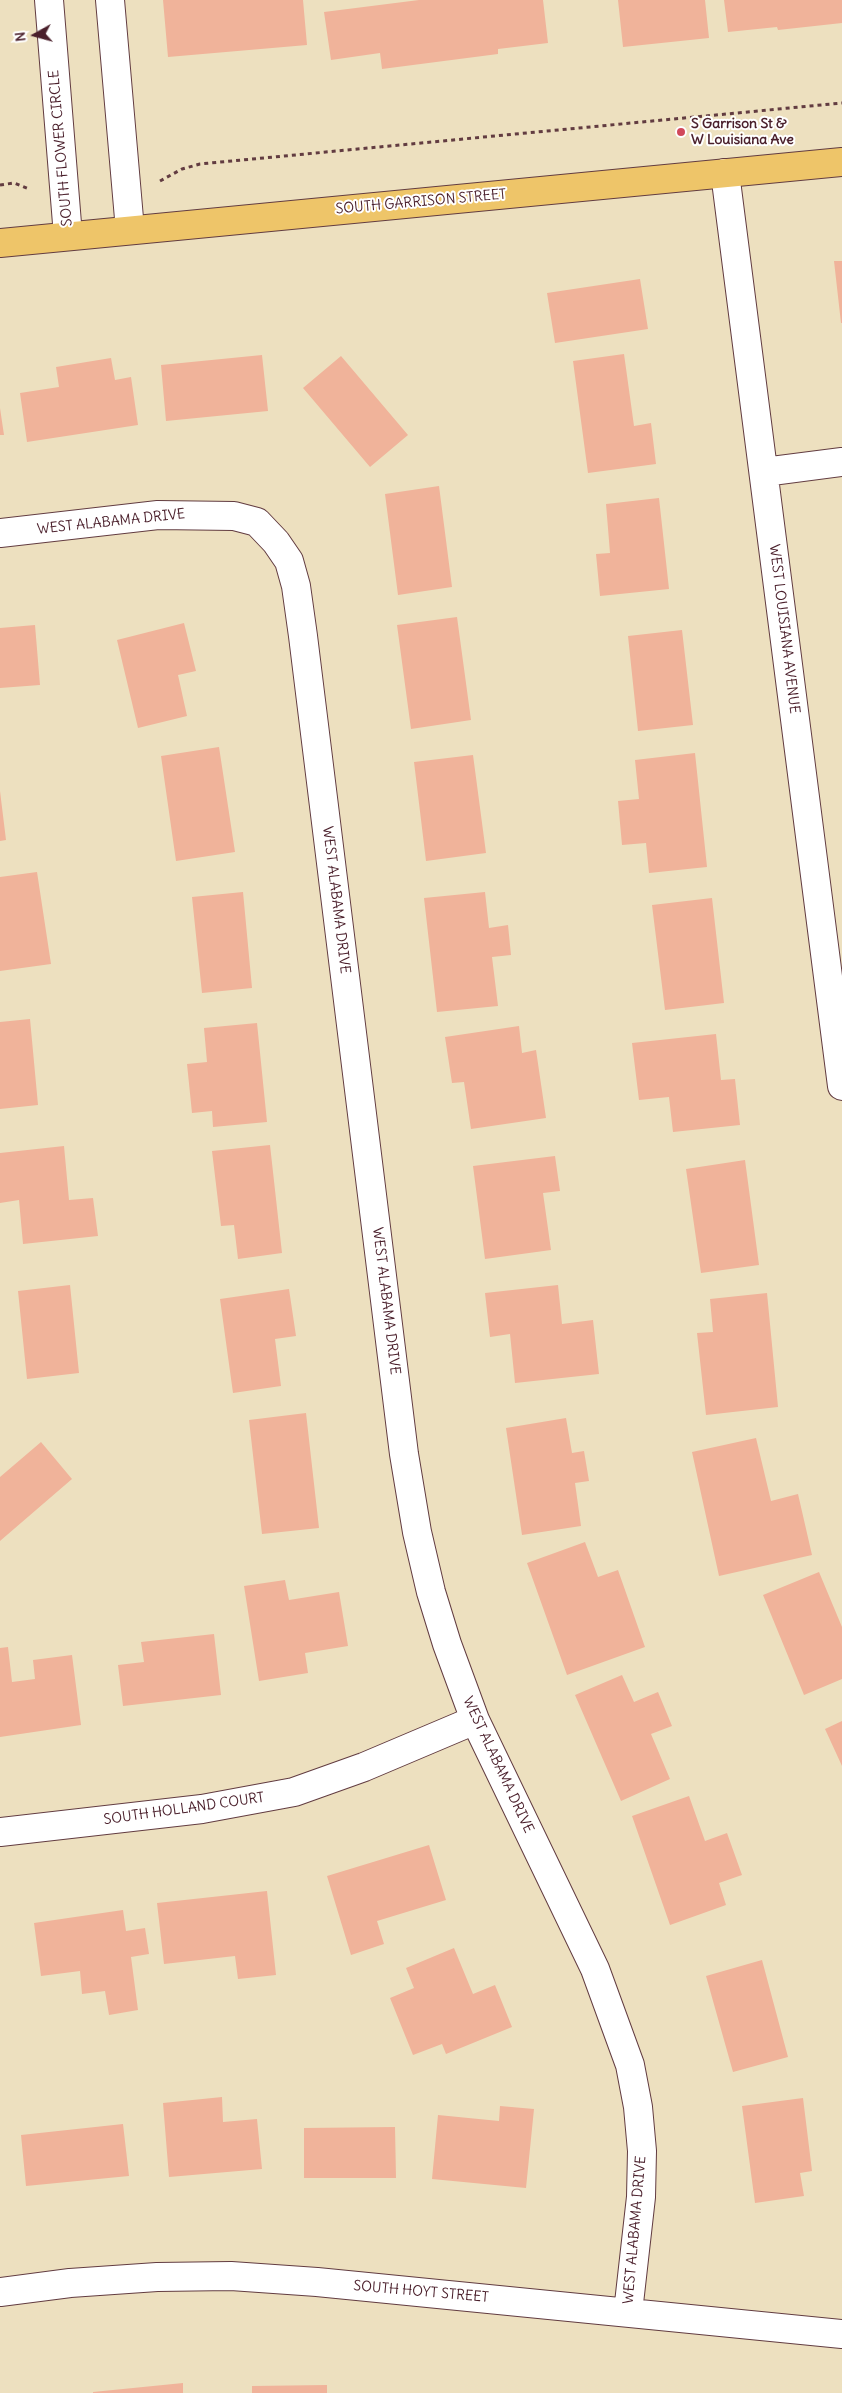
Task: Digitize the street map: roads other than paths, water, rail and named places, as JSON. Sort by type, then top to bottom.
[{"type":"main road","name":"SOUTH GARRISON STREET","points":[[0,243],[842,162]]},
{"type":"street","name":"SOUTH FLOWER CIRCLE","points":[[49,0],[68,236]]},
{"type":"street","points":[[110,0],[130,230]]},
{"type":"street","name":"WEST LOUISIANA AVENUE","points":[[726,173],[842,1086]]},
{"type":"street","points":[[764,472],[842,462]]},
{"type":"street","name":"WEST ALABAMA DRIVE","points":[[0,533],[158,515],[234,516],[257,522],[276,542],[290,561],[296,586],[303,636],[404,1454],[417,1532],[431,1592],[447,1644],[475,1720],[596,1969],[630,2065],[638,2107],[642,2151],[641,2198],[628,2312]]},
{"type":"street","name":"SOUTH HOLLAND COURT","points":[[0,1832],[202,1809],[294,1792],[364,1767],[475,1720]]},
{"type":"street","name":"SOUTH HOYT STREET","points":[[0,2292],[70,2283],[157,2277],[231,2276],[316,2282],[842,2334]]},
{"type":"place","name":"S Garrison St & W Louisiana Ave","points":[[681,132]]}]
